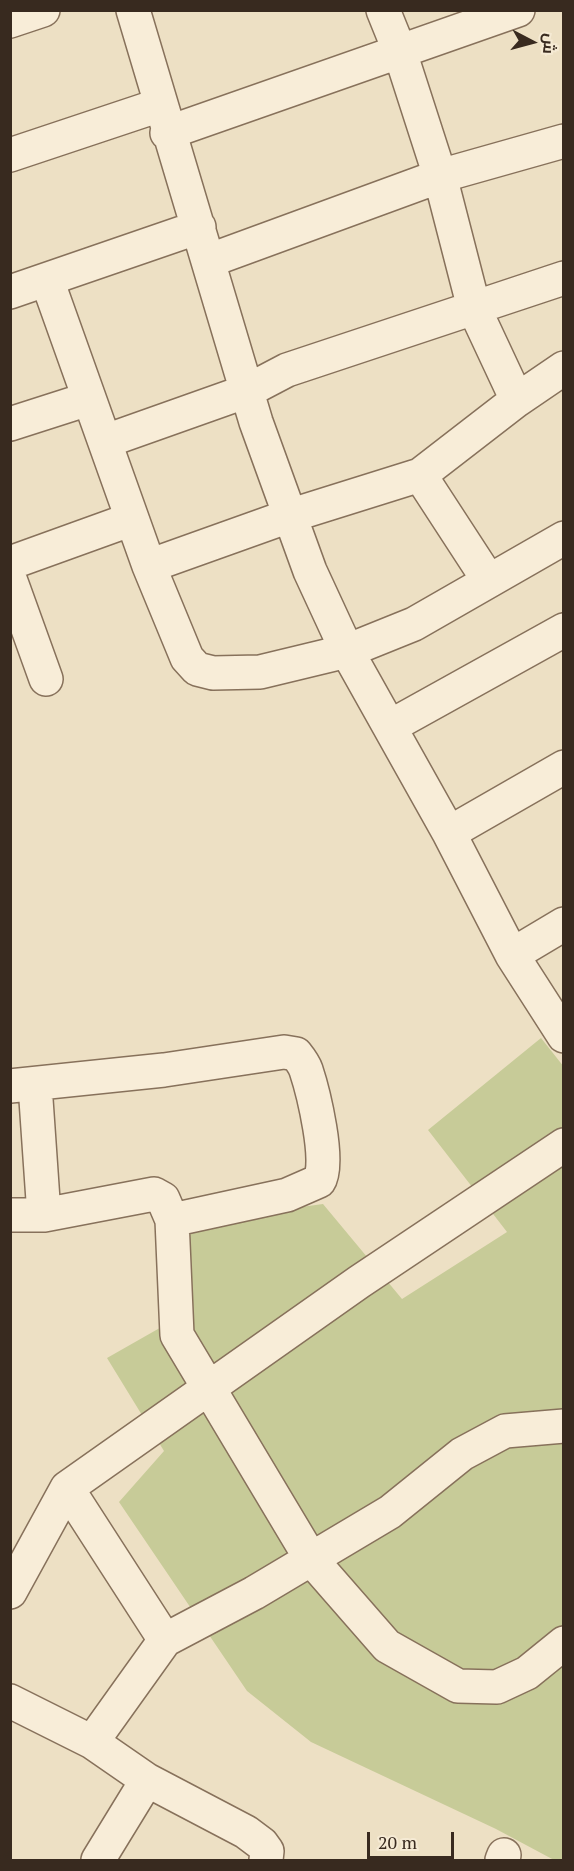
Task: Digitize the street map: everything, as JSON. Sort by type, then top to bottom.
[{"type":"street","points":[[10,21],[43,10]]},
{"type":"street","points":[[382,10],[400,52],[440,176],[474,308],[517,400]]},
{"type":"street","points":[[10,155],[164,119],[400,52],[518,10]]},
{"type":"street","points":[[142,14],[164,119],[199,227],[247,391],[289,516],[346,651],[391,726],[512,955],[561,1028]]},
{"type":"street","points":[[208,261],[440,176],[564,141]]},
{"type":"street","points":[[10,292],[199,227]]},
{"type":"street","points":[[106,441],[247,391],[286,370],[564,278]]},
{"type":"street","points":[[47,280],[149,566],[187,658],[197,669],[213,673],[260,672],[346,651],[414,624],[564,538]]},
{"type":"street","points":[[149,566],[289,516],[420,476],[517,400],[564,368]]},
{"type":"street","points":[[10,424],[88,399]]},
{"type":"street","points":[[420,476],[489,581]]},
{"type":"street","points":[[10,562],[132,519]]},
{"type":"street","points":[[10,579],[46,679]]},
{"type":"street","points":[[391,726],[564,630]]},
{"type":"street","points":[[448,833],[564,767]]},
{"type":"street","points":[[512,955],[564,924]]},
{"type":"street","points":[[44,1215],[23,1085],[164,1070],[284,1052],[296,1054],[305,1067],[314,1096],[324,1169],[319,1182],[287,1195],[172,1220]]},
{"type":"street","points":[[10,1592],[67,1488],[208,1391],[359,1282],[564,1144]]},
{"type":"street","points":[[10,1215],[44,1215],[154,1194],[168,1206],[172,1220],[177,1335],[208,1391],[311,1559],[387,1646],[458,1686],[497,1687],[528,1673],[564,1643]]},
{"type":"street","points":[[92,1742],[165,1640],[254,1593],[390,1512],[462,1454],[505,1431],[564,1426]]},
{"type":"street","points":[[67,1488],[165,1640]]},
{"type":"street","points":[[10,1701],[92,1742],[147,1780],[246,1832],[262,1844],[267,1851],[266,1860]]},
{"type":"street","points":[[98,1860],[147,1780]]},
{"type":"green space","points":[[541,1038],[564,1067],[563,1860],[554,1860],[496,1829],[311,1742],[247,1691],[119,1502],[164,1451],[107,1358],[165,1325],[178,1224],[323,1204],[402,1299],[507,1232],[428,1130]]}]
